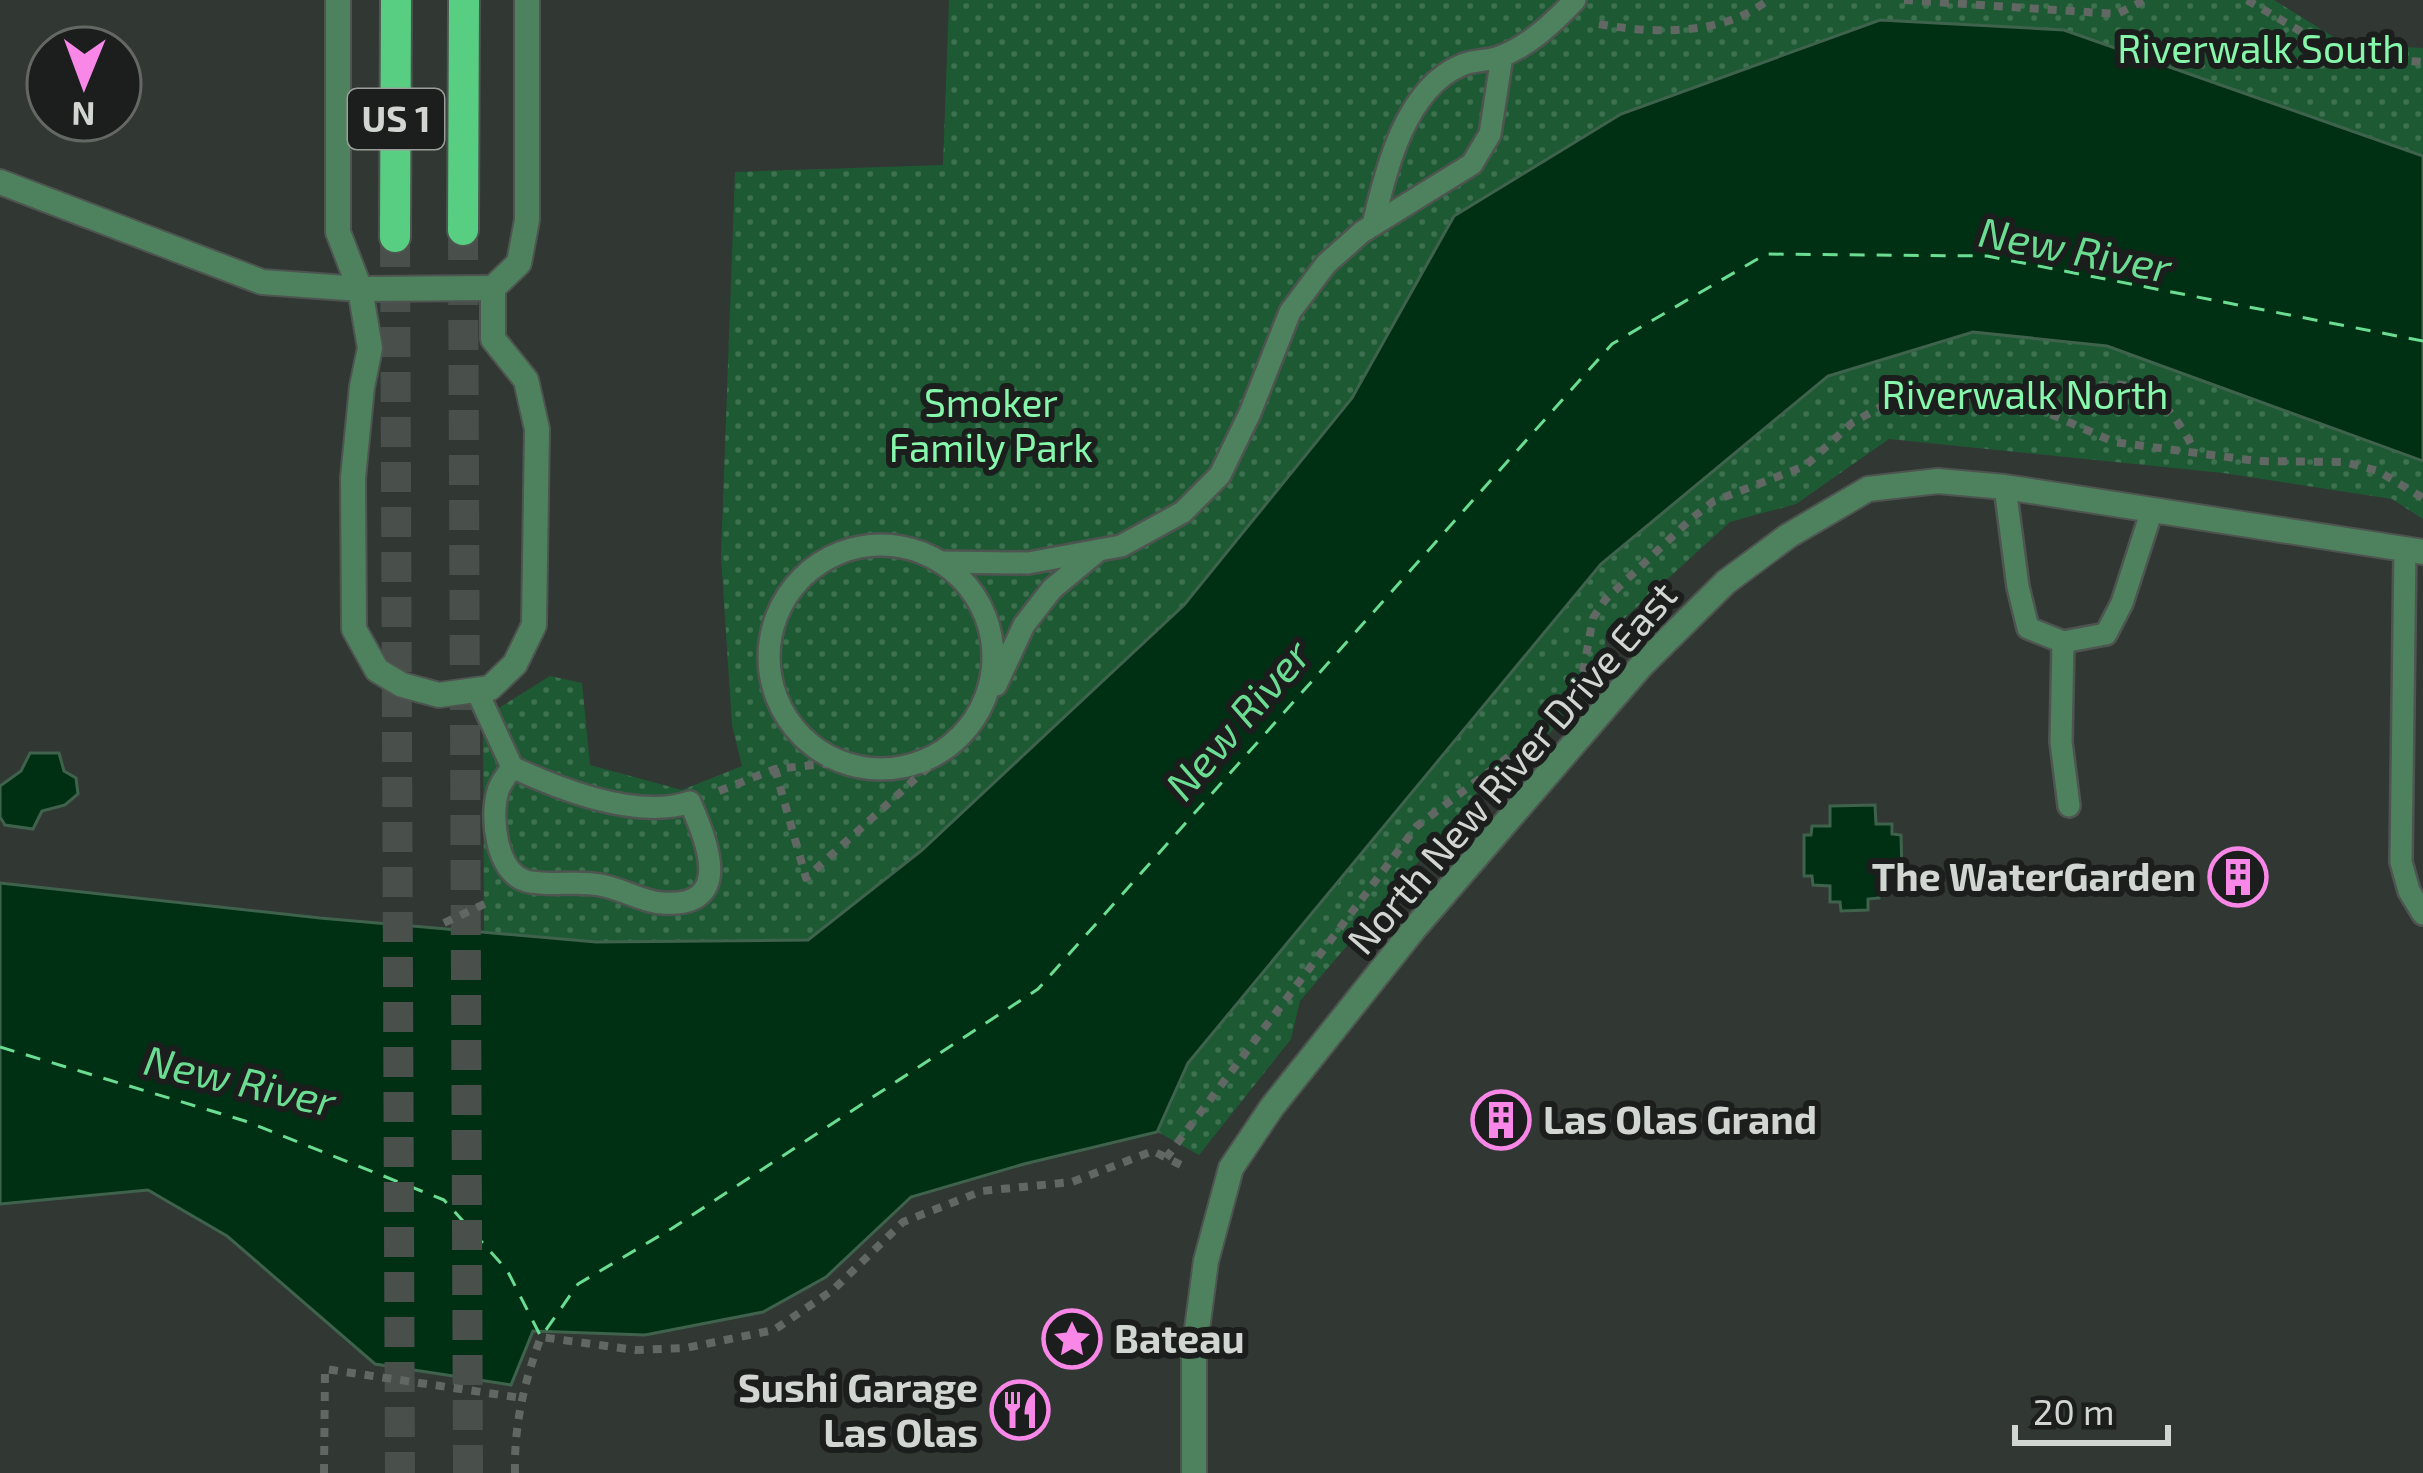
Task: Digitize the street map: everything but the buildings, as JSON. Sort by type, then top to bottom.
[{"type":"main road","name":"US 1","points":[[395,237],[396,0]]},
{"type":"main road","name":"US 1","points":[[463,230],[464,0]]},
{"type":"street","points":[[338,0],[338,232],[360,290],[370,347],[353,478],[355,629],[377,670],[402,685],[439,695],[490,688],[515,664],[534,626],[537,429],[526,380],[493,340],[494,287]]},
{"type":"street","points":[[0,182],[262,282],[360,290],[494,287],[519,263],[527,220],[527,0]]},
{"type":"street","name":"North New River Drive East","points":[[1194,1473],[1194,1352],[1206,1261],[1231,1168],[1272,1107],[1414,929],[1641,666],[1726,581],[1787,536],[1868,490],[1938,481],[2005,487],[2414,551]]},
{"type":"lane","points":[[1373,225],[1408,115],[1460,65],[1502,56],[1544,31],[1569,6]]},
{"type":"lane","points":[[940,562],[1028,562],[1121,546],[1183,512],[1220,475],[1290,313],[1326,264],[1373,225],[1472,164],[1490,134],[1502,56]]},
{"type":"lane","points":[[2005,487],[2028,628],[2063,642],[2106,634],[2122,603],[2152,510]]},
{"type":"lane","points":[[991,696],[993,641],[982,605],[960,575],[940,562],[892,545],[854,548],[820,562],[792,587],[774,620],[768,657],[774,694],[792,725],[819,751],[843,762],[890,769],[926,761],[957,741],[991,696],[1024,625],[1052,590],[1102,548]]},
{"type":"lane","points":[[2414,551],[2401,862],[2409,892],[2423,914]]},
{"type":"lane","points":[[2063,642],[2061,742],[2069,806]]},
{"type":"lane","points":[[476,689],[512,767],[588,798],[640,804],[690,802],[712,859],[710,881],[699,895],[660,904],[602,885],[528,882],[511,873],[496,825],[498,790],[512,767]]},
{"type":"path","points":[[1569,6],[1604,25],[1669,30],[1723,24],[1768,0]]},
{"type":"path","points":[[1904,0],[2117,14],[2145,0]]},
{"type":"path","points":[[2247,0],[2343,56],[2423,62]]},
{"type":"path","points":[[2030,405],[2099,386],[2141,388],[2175,414],[2196,454]]},
{"type":"path","points":[[1581,677],[1593,618],[1605,600],[1714,501],[1805,466],[1852,423],[1898,397],[1922,392],[1955,394],[2030,405],[2114,442],[2196,454],[2344,462],[2378,471],[2423,498]]},
{"type":"path","points":[[775,769],[806,878],[957,741]]},
{"type":"path","points":[[1166,1158],[1417,826],[1522,748]]},
{"type":"path","points":[[690,802],[775,769],[843,762]]},
{"type":"path","points":[[444,923],[487,905],[519,877]]},
{"type":"path","points":[[514,1473],[514,1432],[541,1337],[635,1350],[686,1348],[774,1330],[833,1290],[903,1222],[982,1191],[1072,1182],[1153,1151],[1181,1165]]},
{"type":"path","points":[[324,1473],[325,1369],[523,1399]]},
{"type":"green space","name":"Smoker Family Park","points":[[949,0],[2274,0],[2345,44],[2423,48],[2423,156],[1880,20],[1621,114],[1454,216],[1352,398],[1184,605],[922,850],[808,940],[597,942],[484,933],[483,718],[550,676],[582,683],[590,765],[682,790],[742,766],[732,725],[721,556],[735,172],[943,165]]},
{"type":"green space","name":"Riverwalk North","points":[[1973,332],[2108,346],[2423,461],[2423,519],[2392,499],[2223,473],[1889,439],[1796,504],[1730,522],[1605,636],[1607,672],[1517,768],[1486,782],[1300,1001],[1291,1039],[1199,1155],[1158,1132],[1188,1063],[1601,564],[1828,376]]},
{"type":"water","name":"New River","points":[[1880,20],[2064,30],[2423,156],[2423,461],[2107,346],[1973,332],[1828,376],[1601,564],[1188,1063],[1157,1132],[911,1197],[826,1277],[763,1312],[645,1335],[533,1331],[511,1385],[375,1364],[227,1236],[148,1190],[0,1204],[0,883],[596,942],[808,940],[922,850],[1184,605],[1352,398],[1454,216],[1621,114]]},
{"type":"water","points":[[30,753],[59,753],[64,771],[76,778],[78,794],[65,805],[42,811],[33,829],[5,825],[0,817],[0,786],[21,771]]},
{"type":"water","points":[[1875,805],[1876,824],[1892,824],[1892,834],[1901,835],[1902,874],[1891,874],[1891,885],[1879,885],[1879,898],[1868,899],[1868,910],[1841,911],[1840,902],[1830,902],[1830,886],[1813,885],[1812,876],[1804,876],[1804,835],[1811,835],[1812,826],[1830,826],[1830,806]]},
{"type":"ferry route","points":[[0,1047],[245,1121],[444,1200],[507,1270],[541,1337],[578,1284],[671,1229],[1038,989],[1612,344],[1766,254],[1987,256],[2423,341]]},
{"type":"tunnel","points":[[463,230],[468,1473]]},
{"type":"tunnel","points":[[395,237],[400,1473]]},
{"type":"place","name":"The WaterGarden","points":[[2238,877]]},
{"type":"place","name":"Las Olas Grand","points":[[1501,1120]]},
{"type":"place","name":"Bateau","points":[[1072,1339]]},
{"type":"place","name":"Sushi Garage Las Olas","points":[[1020,1410]]},
{"type":"park label","name":"Riverwalk South","points":[[2261,49]]}]
